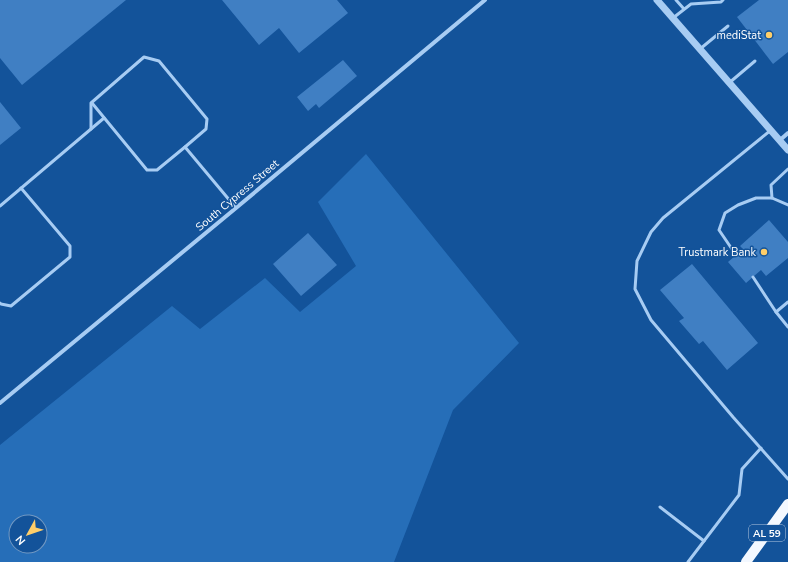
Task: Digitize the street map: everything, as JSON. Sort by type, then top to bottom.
[{"type":"main road","name":"AL 59","points":[[746,562],[788,504]]},
{"type":"street","name":"South Cypress Street","points":[[0,403],[485,0]]},
{"type":"street","points":[[657,0],[788,150]]},
{"type":"street","points":[[780,140],[788,133]]},
{"type":"lane","points":[[676,0],[684,10]]},
{"type":"lane","points":[[673,18],[691,4],[721,2],[723,0]]},
{"type":"lane","points":[[700,49],[728,26]]},
{"type":"lane","points":[[91,103],[147,170],[157,170],[185,147],[206,129],[207,119],[160,61],[144,58],[91,103],[91,130]]},
{"type":"lane","points":[[729,83],[755,61]]},
{"type":"lane","points":[[0,206],[104,118]]},
{"type":"lane","points":[[771,130],[663,218],[651,232],[637,261],[635,289],[651,320],[788,479]]},
{"type":"lane","points":[[185,147],[236,208]]},
{"type":"lane","points":[[772,198],[771,185],[788,169]]},
{"type":"lane","points":[[0,303],[11,306],[70,257],[70,246],[21,188]]},
{"type":"lane","points":[[736,255],[719,230],[726,213],[738,205],[756,198],[772,198],[788,205]]},
{"type":"lane","points":[[753,277],[776,312],[788,327]]},
{"type":"lane","points":[[776,312],[788,302]]},
{"type":"lane","points":[[688,562],[739,495],[742,469],[761,448]]},
{"type":"lane","points":[[660,507],[704,541]]},
{"type":"shaded area","points":[[366,154],[519,343],[453,410],[394,562],[0,562],[0,445],[172,306],[200,329],[265,278],[300,312],[356,266],[318,202]]},
{"type":"building","points":[[0,0],[126,0],[22,85],[0,58]]},
{"type":"building","points":[[222,0],[337,0],[348,13],[299,53],[279,28],[259,45]]},
{"type":"building","name":"mediStat","points":[[759,0],[788,0],[788,52],[773,64],[737,17]]},
{"type":"building","points":[[343,60],[357,76],[319,108],[316,104],[308,111],[297,97]]},
{"type":"building","points":[[0,102],[21,128],[0,145]]},
{"type":"building","name":"Trustmark Bank","points":[[769,220],[788,242],[788,258],[766,276],[761,270],[746,283],[728,262],[743,249],[740,246]]},
{"type":"building","points":[[308,233],[337,265],[301,296],[273,264]]},
{"type":"building","points":[[692,264],[758,343],[727,370],[703,341],[699,344],[679,321],[684,318],[660,290]]},
{"type":"place","name":"mediStat","points":[[769,35]]},
{"type":"place","name":"Trustmark Bank","points":[[764,252]]}]
